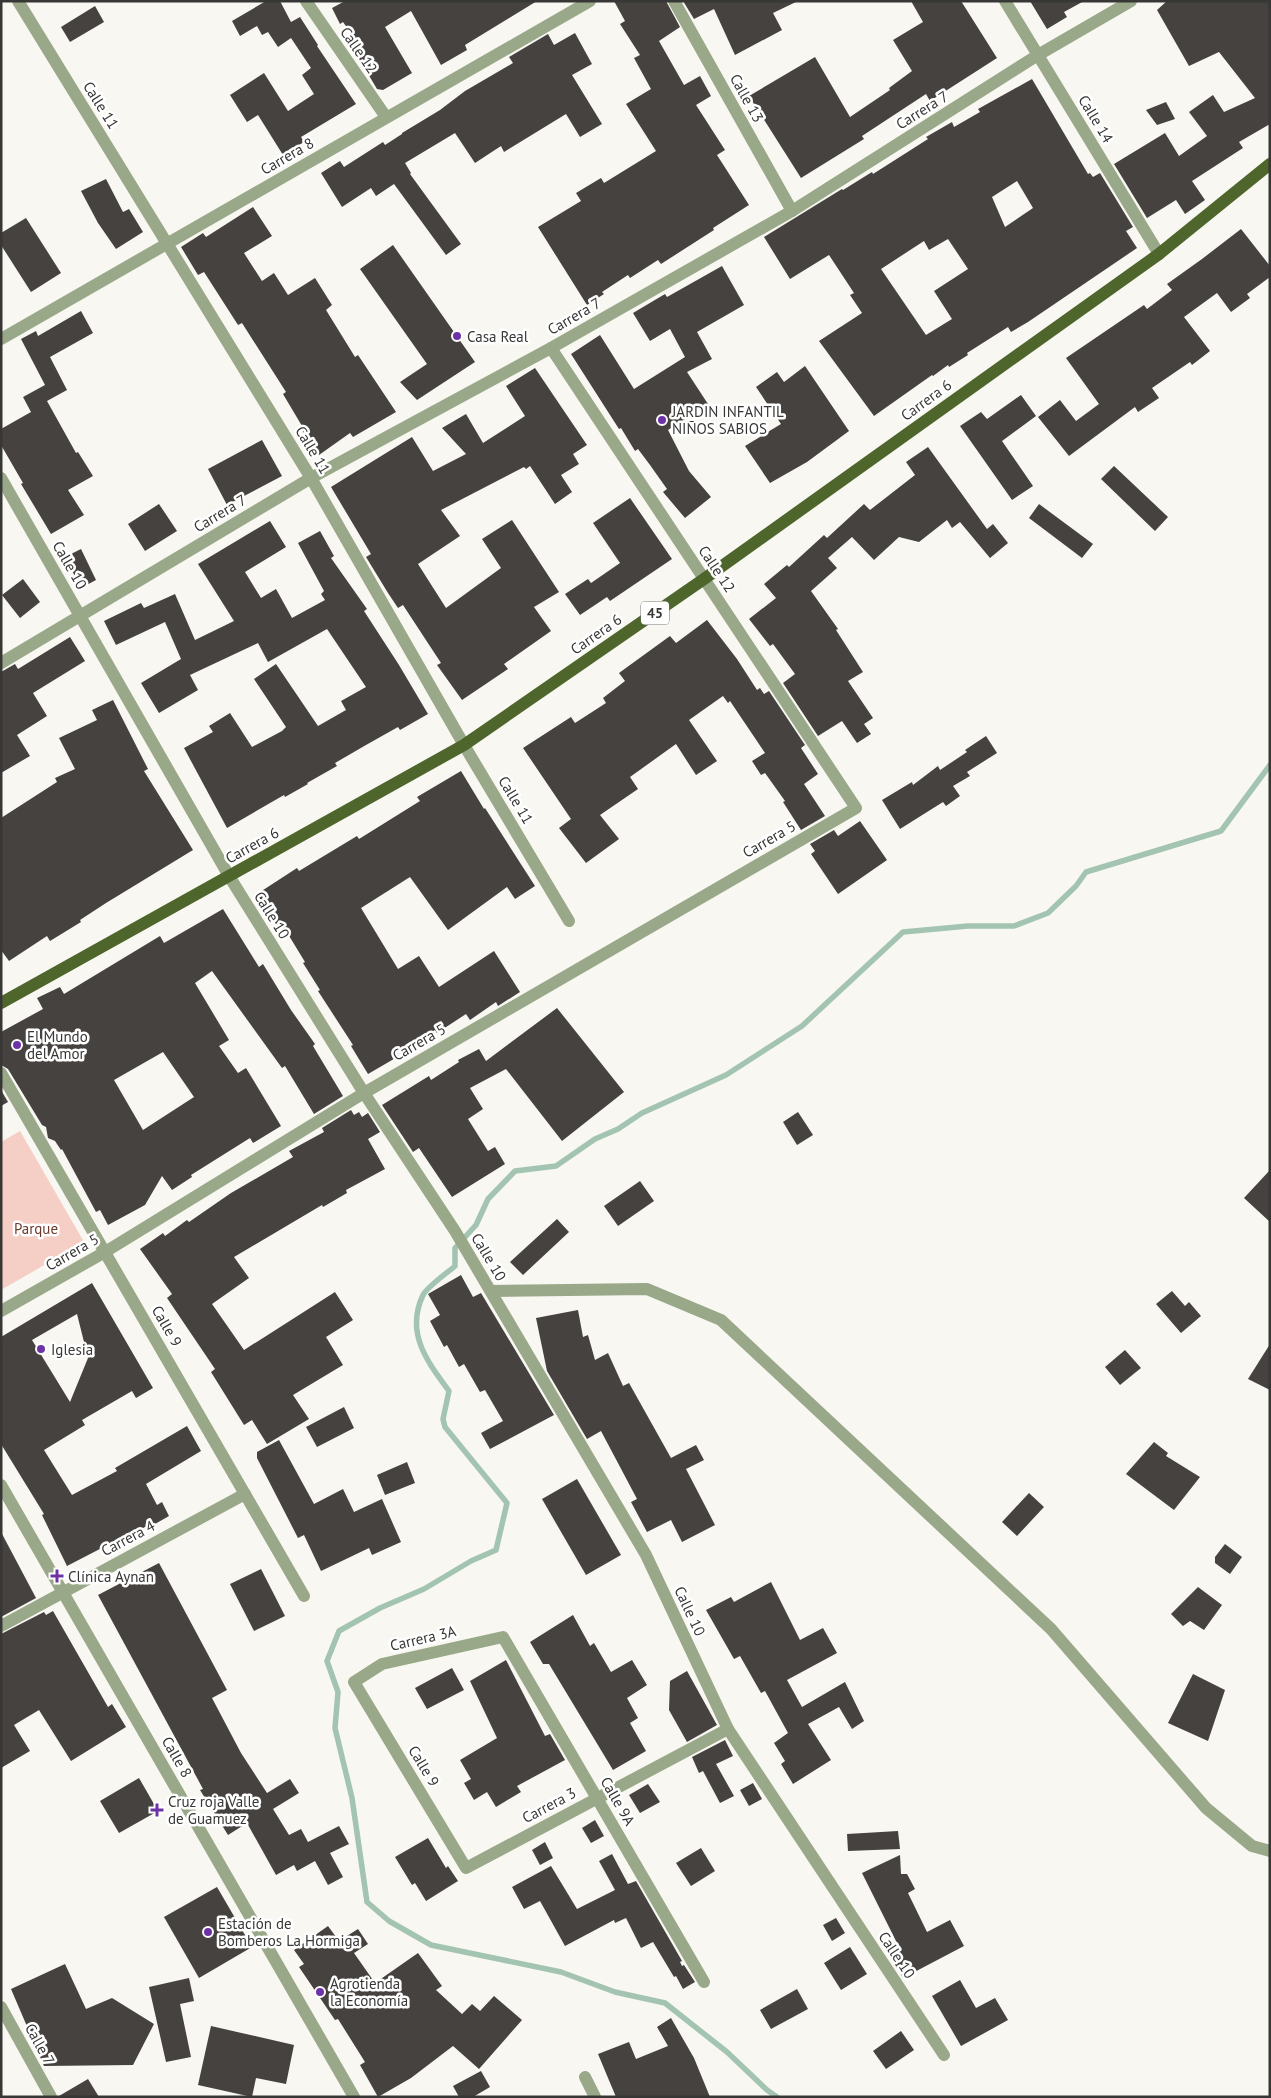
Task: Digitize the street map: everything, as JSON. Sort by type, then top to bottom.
[{"type":"main road","name":"Carrera 6","points":[[1,1004],[464,745],[704,579],[1158,254],[1270,164]]},
{"type":"street","name":"Calle 11","points":[[18,1],[311,478],[464,745],[569,922]]},
{"type":"street","name":"Calle 12","points":[[306,1],[386,118]]},
{"type":"street","name":"Carrera 8","points":[[1,339],[590,1]]},
{"type":"street","name":"Calle 13","points":[[674,1],[792,211]]},
{"type":"street","name":"Calle 14","points":[[1005,1],[1158,254]]},
{"type":"street","name":"Carrera 7","points":[[1,663],[311,478],[551,348],[792,211],[1038,55],[1130,1]]},
{"type":"street","name":"Calle 12","points":[[551,348],[856,808]]},
{"type":"street","name":"Calle 10","points":[[1,478],[229,876],[364,1093],[455,1231],[646,1555],[728,1729],[944,2055]]},
{"type":"street","name":"Carrera 5","points":[[1,1311],[105,1252],[364,1093],[856,808]]},
{"type":"street","name":"Calle 9","points":[[1,1073],[304,1596]]},
{"type":"street","points":[[491,1292],[647,1289],[721,1320],[1051,1629],[1206,1808],[1252,1846],[1270,1851]]},
{"type":"street","name":"Calle 8","points":[[1,1485],[354,2097]]},
{"type":"street","name":"Carrera 4","points":[[1,1626],[245,1494]]},
{"type":"street","name":"Carrera 3A","points":[[354,1682],[382,1664],[503,1637]]},
{"type":"street","name":"Calle 9A","points":[[503,1637],[704,1982]]},
{"type":"street","name":"Calle 9","points":[[354,1682],[466,1868]]},
{"type":"street","name":"Carrera 3","points":[[466,1868],[728,1729]]},
{"type":"street","name":"Calle 7","points":[[1,2007],[51,2097]]},
{"type":"street","points":[[585,2077],[595,2097]]},
{"type":"green space","name":"Parque","points":[[20,1131],[84,1242],[1,1290],[1,1142]]},
{"type":"building","points":[[266,1],[280,1],[291,22],[300,17],[356,104],[301,137],[304,142],[283,155],[258,115],[247,122],[230,95],[264,73],[288,111],[314,94],[302,75],[311,68],[291,38],[278,47],[268,32],[262,35],[257,26],[240,36],[232,21]]},
{"type":"building","points":[[345,1],[537,1],[465,45],[467,50],[441,65],[411,11],[385,27],[412,73],[383,90],[377,89],[358,57],[365,53],[343,22],[340,24],[332,8]]},
{"type":"building","points":[[614,1],[666,1],[680,27],[659,41],[684,85],[700,76],[711,96],[696,105],[725,150],[717,155],[749,205],[661,264],[658,260],[630,278],[628,275],[602,292],[604,294],[587,305],[538,227],[581,201],[576,193],[601,178],[604,183],[656,151],[626,104],[651,89],[634,58],[640,55],[620,24],[625,21]]},
{"type":"building","points":[[683,1],[798,1],[773,13],[782,30],[735,55],[714,9],[694,19]]},
{"type":"building","points":[[911,1],[961,1],[997,58],[930,101],[926,94],[862,136],[864,139],[801,178],[749,96],[815,57],[850,117],[890,90],[889,88],[912,71],[893,40],[923,22]]},
{"type":"building","points":[[1030,1],[1084,1],[1064,12],[1067,17],[1047,29]]},
{"type":"building","points":[[1167,1],[1270,1],[1270,124],[1239,142],[1243,148],[1192,181],[1205,200],[1185,214],[1176,200],[1147,218],[1114,164],[1165,133],[1179,156],[1207,136],[1189,112],[1213,95],[1224,112],[1255,98],[1219,52],[1189,66],[1157,10]]},
{"type":"building","points":[[95,6],[104,22],[70,42],[61,27]]},
{"type":"building","points":[[575,33],[592,64],[572,75],[602,124],[580,137],[566,114],[504,152],[501,146],[475,163],[455,133],[405,163],[410,174],[461,244],[446,255],[394,184],[376,196],[371,188],[342,207],[321,173],[340,161],[344,167],[383,142],[385,145],[440,110],[465,91],[513,63],[509,57],[548,34],[554,45]]},
{"type":"building","points":[[1032,79],[1088,174],[1090,173],[1093,177],[1100,173],[1133,227],[1126,231],[1137,248],[1028,322],[1011,332],[1008,327],[949,367],[948,365],[932,375],[874,416],[819,341],[862,313],[850,295],[854,293],[829,255],[790,279],[764,237],[842,189],[872,172],[873,174],[928,139],[926,137],[952,122],[954,127],[980,112],[978,109]],"holes":[[[1017,181],[1033,208],[1005,227],[992,197]],[[948,239],[968,269],[934,291],[952,319],[926,335],[881,269],[924,241],[929,250]]]},
{"type":"building","points":[[1166,102],[1175,119],[1157,125],[1146,110]]},
{"type":"building","points":[[106,179],[123,212],[129,209],[143,232],[116,249],[98,223],[81,191]]},
{"type":"building","points":[[253,207],[272,236],[244,253],[262,281],[274,273],[288,295],[315,278],[332,305],[326,310],[355,357],[358,355],[396,412],[353,437],[350,433],[319,455],[300,427],[302,426],[283,394],[286,392],[242,323],[238,325],[204,272],[198,275],[181,247],[203,233],[206,237]]},
{"type":"building","points":[[26,218],[61,273],[31,292],[1,245],[1,233]]},
{"type":"building","points":[[1241,229],[1270,266],[1270,277],[1247,294],[1250,298],[1231,312],[1217,293],[1184,317],[1210,351],[1192,365],[1190,362],[1152,388],[1159,398],[1138,412],[1135,407],[1069,456],[1038,417],[1060,400],[1076,421],[1099,404],[1066,358],[1144,305],[1147,309],[1172,290],[1167,284]]},
{"type":"building","points":[[393,245],[475,362],[417,400],[400,382],[427,364],[360,269]]},
{"type":"building","points":[[722,266],[744,305],[697,332],[712,359],[687,372],[708,404],[668,430],[689,471],[711,497],[685,518],[663,492],[667,489],[650,465],[638,449],[635,451],[621,428],[619,429],[571,354],[600,335],[634,389],[685,357],[670,329],[650,341],[633,313],[665,294],[667,297]]},
{"type":"building","points":[[81,311],[93,333],[50,357],[67,390],[47,401],[76,453],[78,452],[93,476],[68,490],[84,515],[51,534],[21,484],[23,483],[1,445],[1,429],[31,412],[23,397],[45,385],[21,339],[36,331],[38,336]]},
{"type":"building","points":[[805,366],[849,431],[807,462],[770,483],[745,446],[781,424],[756,387],[777,372],[784,382]]},
{"type":"building","points":[[535,368],[587,445],[573,454],[579,464],[561,475],[572,492],[555,504],[530,466],[526,469],[524,467],[441,510],[460,536],[418,564],[446,608],[501,568],[482,539],[512,520],[559,592],[534,607],[551,631],[504,664],[508,669],[462,700],[437,665],[441,663],[403,605],[398,608],[388,593],[366,557],[371,554],[331,487],[412,437],[433,471],[466,454],[442,428],[466,414],[483,443],[525,416],[506,386]]},
{"type":"building","points":[[1021,395],[1036,416],[1002,441],[1033,486],[1012,500],[960,426],[981,412],[987,419]]},
{"type":"building","points":[[262,440],[282,476],[227,505],[208,469]]},
{"type":"building","points":[[928,447],[987,529],[993,524],[1008,543],[990,558],[960,522],[952,528],[947,520],[919,542],[899,537],[874,560],[852,537],[828,558],[837,568],[811,591],[838,629],[836,630],[863,672],[848,681],[873,718],[864,724],[871,734],[857,743],[842,721],[818,736],[783,683],[795,674],[773,644],[770,646],[749,619],[776,598],[764,584],[787,565],[789,567],[824,535],[827,538],[864,504],[870,510],[915,475],[906,462]]},
{"type":"building","points":[[1114,466],[1168,517],[1155,531],[1101,479]]},
{"type":"building","points":[[630,498],[672,559],[610,601],[607,597],[580,615],[565,594],[588,579],[591,583],[620,563],[593,523]]},
{"type":"building","points":[[159,504],[177,531],[145,551],[128,524]]},
{"type":"building","points":[[1039,504],[1093,544],[1082,558],[1029,518]]},
{"type":"building","points":[[270,521],[286,547],[245,572],[261,598],[276,589],[292,618],[325,600],[321,594],[324,591],[298,543],[320,531],[334,556],[331,558],[367,609],[364,611],[428,714],[400,730],[398,727],[366,745],[335,763],[337,766],[308,784],[285,797],[284,795],[227,828],[184,748],[213,732],[209,726],[230,713],[252,747],[282,731],[286,727],[254,679],[276,664],[318,726],[346,710],[341,701],[366,687],[327,629],[268,662],[258,643],[190,675],[198,690],[159,713],[141,683],[181,659],[165,622],[116,645],[104,621],[141,603],[144,608],[175,594],[195,640],[234,621],[198,564]]},
{"type":"building","points":[[81,549],[96,580],[81,588],[65,557]]},
{"type":"building","points":[[23,579],[40,602],[20,618],[2,595]]},
{"type":"building","points":[[707,620],[737,659],[757,690],[760,688],[764,694],[769,691],[805,745],[801,748],[818,774],[804,784],[825,816],[801,830],[783,802],[785,801],[765,773],[761,775],[752,761],[765,753],[730,701],[728,703],[723,696],[689,720],[717,761],[696,775],[676,744],[630,777],[638,789],[600,815],[619,839],[586,863],[559,828],[571,819],[523,748],[571,717],[575,723],[606,703],[603,698],[625,681],[619,673],[670,636],[676,643]]},
{"type":"building","points":[[70,637],[85,661],[33,693],[47,716],[17,735],[30,756],[1,773],[1,672],[15,664],[18,669]]},
{"type":"building","points":[[113,700],[148,769],[144,771],[193,850],[106,903],[80,920],[81,922],[50,941],[47,936],[9,961],[1,950],[1,818],[57,782],[55,778],[75,769],[59,738],[97,720],[92,710]]},
{"type":"building","points":[[986,736],[997,753],[967,772],[970,776],[953,786],[960,796],[946,806],[943,802],[900,829],[882,800],[912,782],[913,785],[938,766],[940,770],[967,752],[965,750]]},
{"type":"building","points":[[461,771],[535,886],[515,899],[507,887],[448,930],[410,877],[361,908],[398,969],[419,956],[439,987],[494,951],[520,992],[498,1006],[496,1002],[470,1020],[466,1014],[437,1033],[435,1030],[396,1052],[399,1056],[368,1074],[351,1046],[353,1045],[318,991],[320,990],[303,963],[305,962],[280,921],[276,924],[257,894],[297,868],[299,871],[357,836],[359,839],[420,801],[417,797]]},
{"type":"building","points":[[860,821],[887,860],[838,894],[811,854],[815,851],[810,844],[834,830],[838,836]]},
{"type":"building","points":[[223,909],[259,967],[263,964],[291,1010],[315,1044],[313,1046],[343,1096],[314,1114],[285,1066],[282,1068],[212,971],[195,983],[229,1040],[219,1046],[238,1073],[246,1068],[281,1126],[253,1143],[250,1138],[191,1175],[192,1177],[172,1190],[162,1176],[145,1205],[108,1225],[100,1210],[96,1212],[62,1149],[55,1141],[48,1138],[46,1127],[42,1125],[8,1069],[1,1065],[1,1032],[43,1009],[37,998],[60,987],[64,994],[160,936],[164,943]],"holes":[[[163,1052],[194,1097],[143,1130],[114,1080]]]},
{"type":"building","points":[[557,1008],[624,1092],[562,1141],[506,1069],[470,1088],[483,1109],[468,1119],[488,1151],[495,1147],[505,1164],[452,1197],[419,1148],[413,1152],[382,1105],[429,1076],[431,1080],[459,1062],[458,1060],[479,1049],[486,1061]]},
{"type":"building","points":[[1,1090],[8,1102],[1,1106]]},
{"type":"building","points":[[351,1110],[354,1115],[359,1112],[362,1117],[368,1113],[380,1132],[368,1139],[385,1169],[346,1190],[347,1193],[323,1207],[322,1205],[234,1257],[249,1278],[212,1304],[244,1350],[335,1292],[353,1320],[326,1337],[343,1365],[293,1395],[309,1419],[267,1444],[252,1420],[244,1425],[211,1372],[215,1369],[167,1298],[172,1294],[140,1249],[163,1233],[165,1236],[187,1220],[189,1222],[231,1193],[293,1157],[289,1151],[324,1132],[322,1128]]},
{"type":"building","points":[[798,1112],[813,1135],[797,1145],[783,1122]]},
{"type":"building","points":[[1270,1170],[1270,1222],[1244,1198]]},
{"type":"building","points":[[640,1181],[654,1201],[618,1226],[604,1206]]},
{"type":"building","points":[[557,1219],[569,1232],[523,1275],[510,1262]]},
{"type":"building","points":[[461,1275],[473,1297],[481,1293],[554,1415],[490,1449],[481,1433],[503,1421],[485,1390],[480,1392],[464,1364],[459,1367],[447,1345],[444,1347],[430,1321],[440,1315],[428,1294]]},
{"type":"building","points":[[92,1283],[153,1388],[136,1398],[132,1391],[82,1420],[85,1425],[44,1450],[72,1495],[117,1471],[115,1468],[187,1426],[201,1451],[146,1484],[157,1505],[162,1502],[169,1516],[148,1528],[147,1526],[123,1537],[67,1566],[42,1515],[44,1514],[1,1444],[1,1337]],"holes":[[[77,1314],[88,1358],[70,1402],[32,1340]]]},
{"type":"building","points":[[1172,1291],[1185,1306],[1189,1302],[1201,1316],[1181,1333],[1156,1304]]},
{"type":"building","points":[[578,1310],[583,1337],[588,1335],[595,1360],[608,1353],[623,1386],[629,1383],[671,1458],[696,1445],[704,1460],[686,1469],[715,1525],[682,1542],[671,1520],[647,1532],[631,1502],[637,1499],[601,1431],[587,1439],[547,1371],[536,1318]]},
{"type":"building","points":[[1270,1344],[1270,1390],[1248,1379]]},
{"type":"building","points":[[1125,1350],[1141,1368],[1120,1385],[1105,1367]]},
{"type":"building","points":[[344,1407],[354,1428],[317,1447],[306,1427]]},
{"type":"building","points":[[279,1440],[314,1504],[343,1489],[354,1512],[382,1499],[401,1542],[372,1555],[369,1548],[321,1571],[304,1535],[298,1538],[257,1458],[257,1452]]},
{"type":"building","points":[[1154,1442],[1168,1453],[1166,1456],[1200,1477],[1174,1510],[1126,1474]]},
{"type":"building","points":[[407,1462],[415,1483],[385,1495],[377,1475]]},
{"type":"building","points":[[577,1479],[621,1555],[586,1575],[542,1499]]},
{"type":"building","points":[[1029,1493],[1044,1507],[1017,1536],[1002,1522]]},
{"type":"building","points":[[1,1532],[36,1598],[1,1617]]},
{"type":"building","points":[[1225,1544],[1242,1557],[1230,1574],[1215,1563],[1215,1557]]},
{"type":"building","points":[[159,1563],[227,1690],[212,1698],[241,1753],[267,1793],[290,1779],[299,1793],[273,1809],[289,1835],[301,1829],[308,1842],[339,1826],[349,1844],[330,1853],[343,1877],[328,1885],[315,1861],[297,1871],[294,1865],[276,1875],[247,1823],[228,1835],[200,1790],[203,1789],[98,1595]]},
{"type":"building","points":[[261,1569],[285,1616],[254,1631],[230,1584]]},
{"type":"building","points":[[771,1582],[800,1640],[823,1628],[837,1653],[787,1680],[802,1707],[845,1682],[864,1721],[852,1729],[839,1707],[808,1724],[831,1760],[793,1784],[781,1764],[785,1761],[774,1743],[788,1733],[765,1691],[761,1693],[740,1656],[734,1659],[706,1610],[731,1597],[734,1602]]},
{"type":"building","points":[[1198,1587],[1222,1605],[1204,1630],[1190,1621],[1183,1626],[1171,1614]]},
{"type":"building","points":[[53,1611],[108,1707],[112,1704],[126,1727],[71,1761],[39,1710],[14,1725],[30,1751],[1,1768],[1,1634],[44,1612],[46,1615]]},
{"type":"building","points":[[573,1615],[590,1646],[594,1643],[611,1672],[632,1660],[647,1685],[627,1698],[638,1718],[630,1723],[646,1751],[613,1770],[549,1664],[543,1664],[530,1642]]},
{"type":"building","points":[[506,1660],[545,1736],[550,1734],[565,1760],[517,1786],[521,1792],[496,1807],[487,1792],[474,1800],[464,1783],[471,1779],[460,1760],[497,1738],[470,1681]]},
{"type":"building","points":[[452,1668],[464,1690],[427,1709],[415,1688]]},
{"type":"building","points":[[687,1671],[717,1725],[687,1742],[669,1710],[670,1681]]},
{"type":"building","points":[[1193,1674],[1225,1690],[1208,1741],[1168,1723]]},
{"type":"building","points":[[725,1740],[733,1756],[716,1764],[734,1796],[720,1803],[703,1771],[699,1773],[692,1757]]},
{"type":"building","points":[[139,1778],[158,1811],[119,1833],[100,1801]]},
{"type":"building","points":[[753,1783],[762,1799],[749,1806],[740,1790]]},
{"type":"building","points":[[648,1784],[660,1802],[640,1813],[629,1795]]},
{"type":"building","points":[[595,1820],[604,1836],[591,1843],[582,1828]]},
{"type":"building","points":[[898,1831],[900,1849],[848,1851],[847,1834]]},
{"type":"building","points":[[428,1838],[446,1868],[448,1866],[458,1881],[426,1901],[415,1883],[412,1885],[395,1857]]},
{"type":"building","points":[[545,1842],[553,1858],[540,1865],[532,1850]]},
{"type":"building","points":[[701,1848],[715,1871],[691,1886],[676,1863]]},
{"type":"building","points":[[612,1854],[628,1884],[636,1881],[682,1961],[680,1962],[682,1966],[684,1965],[695,1982],[683,1989],[653,1942],[641,1948],[626,1918],[615,1923],[614,1920],[565,1946],[540,1901],[524,1909],[512,1887],[551,1866],[577,1909],[615,1890],[599,1861]]},
{"type":"building","points":[[900,1855],[901,1874],[907,1874],[915,1889],[908,1893],[927,1932],[950,1920],[964,1946],[903,1978],[888,1953],[899,1947],[862,1873]]},
{"type":"building","name":"Estación de Bomberos La Hormiga","points":[[217,1887],[252,1947],[199,1978],[164,1917]]},
{"type":"building","points":[[836,1918],[845,1933],[832,1941],[823,1925]]},
{"type":"building","points":[[328,1926],[339,1941],[358,1929],[368,1944],[354,1953],[375,1983],[418,1953],[442,1986],[436,1990],[462,2014],[472,2004],[480,2011],[494,1996],[522,2020],[479,2069],[453,2046],[411,2078],[378,2097],[360,2065],[365,2062],[338,2019],[335,2020],[299,1967],[304,1964],[294,1950]]},
{"type":"building","points":[[850,1947],[867,1974],[841,1990],[824,1963]]},
{"type":"building","points":[[65,1964],[86,2009],[112,1998],[154,2024],[133,2065],[44,2066],[11,1989]]},
{"type":"building","points":[[189,1978],[194,2001],[180,2004],[191,2057],[166,2062],[149,1987]]},
{"type":"building","points":[[960,1980],[976,2008],[995,1998],[1008,2020],[961,2046],[932,1996]]},
{"type":"building","points":[[797,1989],[808,2009],[771,2029],[760,2010]]},
{"type":"building","points":[[671,2018],[694,2058],[710,2097],[616,2097],[598,2054],[629,2042],[636,2059],[668,2046],[657,2027]]},
{"type":"building","points":[[211,2026],[294,2045],[286,2084],[256,2078],[252,2097],[198,2085]]},
{"type":"building","points":[[901,2031],[914,2050],[886,2069],[873,2051]]},
{"type":"building","points":[[481,2071],[490,2087],[473,2097],[459,2097],[453,2086]]},
{"type":"building","points":[[88,2079],[99,2097],[59,2097],[59,2096]]},
{"type":"waterway","points":[[777,2097],[727,2052],[665,2003],[615,1992],[561,1972],[431,1945],[389,1921],[367,1902],[352,1798],[335,1728],[338,1692],[327,1661],[339,1631],[380,1608],[424,1589],[471,1561],[496,1550],[507,1503],[445,1427],[443,1419],[449,1391],[426,1357],[418,1334],[416,1322],[423,1295],[425,1291],[455,1266],[455,1248],[476,1225],[488,1199],[515,1171],[556,1166],[595,1139],[618,1129],[642,1113],[726,1075],[802,1026],[903,932],[968,926],[1014,926],[1048,913],[1076,886],[1086,872],[1221,831],[1270,765]]},
{"type":"place","name":"Casa Real","points":[[457,336]]},
{"type":"place","name":"JARDIN INFANTIL NIÑOS SABIOS","points":[[662,420]]},
{"type":"place","name":"El Mundo del Amor","points":[[17,1045]]},
{"type":"place","name":"Iglesia","points":[[41,1349]]},
{"type":"place","name":"Clínica Aynan","points":[[57,1576]]},
{"type":"place","name":"Cruz roja Valle de Guamuez","points":[[157,1810]]},
{"type":"place","name":"Estación de Bomberos La Hormiga","points":[[208,1932]]},
{"type":"place","name":"Agrotienda la Economía","points":[[320,1992]]}]
